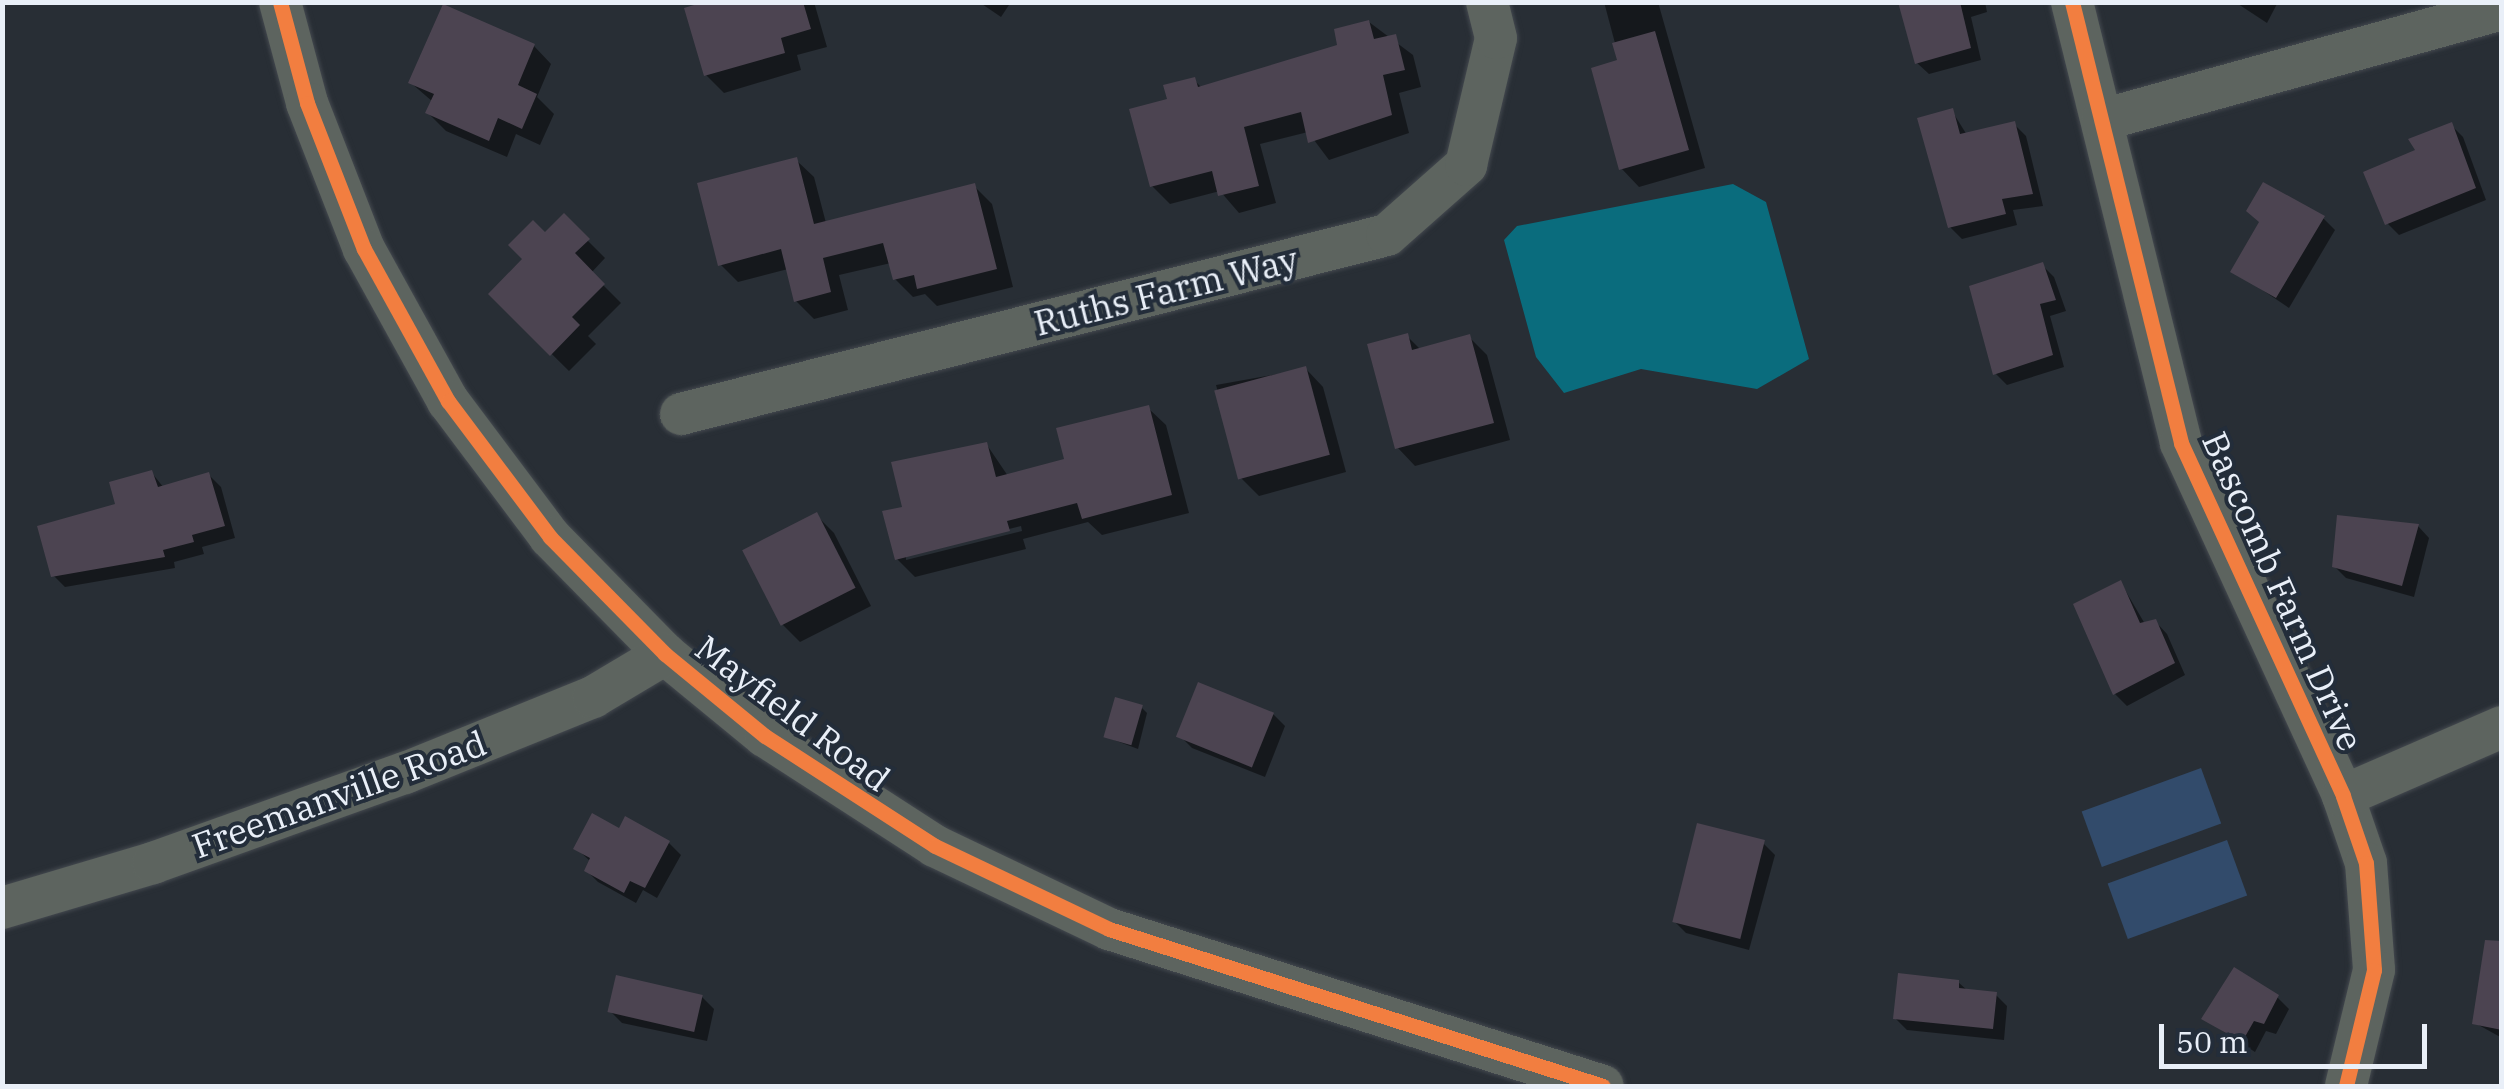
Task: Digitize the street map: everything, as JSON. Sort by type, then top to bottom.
[{"type":"street","name":"Mayfield Road","points":[[280,2],[306,103],[364,249],[448,401],[550,536],[665,654],[764,736],[870,810],[982,872],[1190,958],[1604,1086]]},
{"type":"street","name":"Ruths Farm Way","points":[[681,414],[1387,235],[1466,165],[1496,38],[1487,2]]},
{"type":"street","name":"Bascomb Farm Drive","points":[[2072,2],[2187,458],[2343,796],[2366,863],[2374,918],[2367,1016],[2346,1086]]},
{"type":"street","points":[[2102,120],[2502,9]]},
{"type":"street","name":"Freemanville Road","points":[[2,908],[153,863],[405,773],[593,696],[665,654]]},
{"type":"street","points":[[2343,796],[2502,727]]},
{"type":"shaded area","points":[[1733,184],[1766,202],[1809,359],[1757,389],[1641,369],[1564,393],[1536,357],[1504,240],[1517,226]]},
{"type":"shaded area","points":[[2201,768],[2221,823],[2102,867],[2082,811]]},
{"type":"shaded area","points":[[2227,840],[2247,895],[2128,939],[2108,883]]},
{"type":"building","points":[[704,2],[803,2],[811,29],[781,38],[785,53],[704,76],[684,8]]},
{"type":"building","points":[[1898,2],[1960,2],[1971,48],[1915,64]]},
{"type":"building","points":[[443,4],[535,44],[518,85],[537,94],[522,129],[498,118],[489,141],[425,113],[434,94],[408,83]]},
{"type":"building","points":[[1369,20],[1374,39],[1396,34],[1405,70],[1383,75],[1392,115],[1308,143],[1301,112],[1244,127],[1259,186],[1218,196],[1212,171],[1150,187],[1129,109],[1167,99],[1163,85],[1195,77],[1198,87],[1337,45],[1334,29]]},
{"type":"building","points":[[1655,31],[1689,150],[1619,170],[1591,68],[1617,60],[1612,43]]},
{"type":"building","points":[[1953,108],[1960,134],[2015,121],[2033,194],[2002,199],[2006,214],[1948,228],[1917,118]]},
{"type":"building","points":[[2452,122],[2476,188],[2385,225],[2363,172],[2415,150],[2408,139]]},
{"type":"building","points":[[797,157],[814,224],[975,183],[997,269],[917,289],[914,275],[893,280],[883,243],[823,258],[831,292],[794,302],[781,249],[718,266],[697,183]]},
{"type":"building","points":[[2263,182],[2325,216],[2276,298],[2230,272],[2259,222],[2246,211]]},
{"type":"building","points":[[564,213],[590,239],[575,253],[605,284],[572,317],[580,325],[550,356],[488,294],[522,259],[508,245],[533,220],[545,232]]},
{"type":"building","points":[[2043,262],[2056,300],[2040,304],[2053,355],[1993,375],[1969,286]]},
{"type":"building","points":[[1408,333],[1412,350],[1470,334],[1494,423],[1395,449],[1367,344]]},
{"type":"building","points":[[1306,366],[1330,455],[1238,479],[1214,391]]},
{"type":"building","points":[[1149,405],[1172,495],[1082,519],[1077,503],[1007,521],[1010,531],[895,560],[882,511],[902,507],[891,462],[987,442],[996,477],[1064,459],[1056,428]]},
{"type":"building","points":[[152,470],[158,487],[209,472],[225,526],[192,535],[194,542],[163,550],[165,557],[51,577],[37,526],[115,504],[109,482]]},
{"type":"building","points":[[817,512],[856,588],[781,626],[742,550]]},
{"type":"building","points":[[2337,515],[2419,524],[2402,586],[2332,567]]},
{"type":"building","points":[[2121,580],[2140,623],[2156,619],[2175,663],[2113,695],[2073,604]]},
{"type":"building","points":[[1198,682],[1274,713],[1252,767],[1176,737]]},
{"type":"building","points":[[1115,697],[1143,705],[1131,745],[1103,737]]},
{"type":"building","points":[[592,813],[619,828],[625,816],[670,841],[645,888],[630,881],[624,893],[584,871],[590,858],[573,849]]},
{"type":"building","points":[[1697,823],[1765,840],[1740,939],[1672,922]]},
{"type":"building","points":[[2485,940],[2502,941],[2502,1030],[2472,1024]]},
{"type":"building","points":[[2234,967],[2279,995],[2264,1024],[2254,1021],[2242,1042],[2201,1019]]},
{"type":"building","points":[[1898,973],[1959,980],[1959,988],[1997,992],[1993,1029],[1893,1019]]},
{"type":"building","points":[[616,975],[703,995],[694,1032],[607,1012]]},
{"type":"cycle path","points":[[280,2],[307,103],[364,249],[448,401],[550,537],[665,654],[765,736],[935,846],[1109,929],[1603,1086]]},
{"type":"cycle path","points":[[2072,2],[2181,443],[2343,796],[2366,863],[2374,970],[2346,1086]]}]
